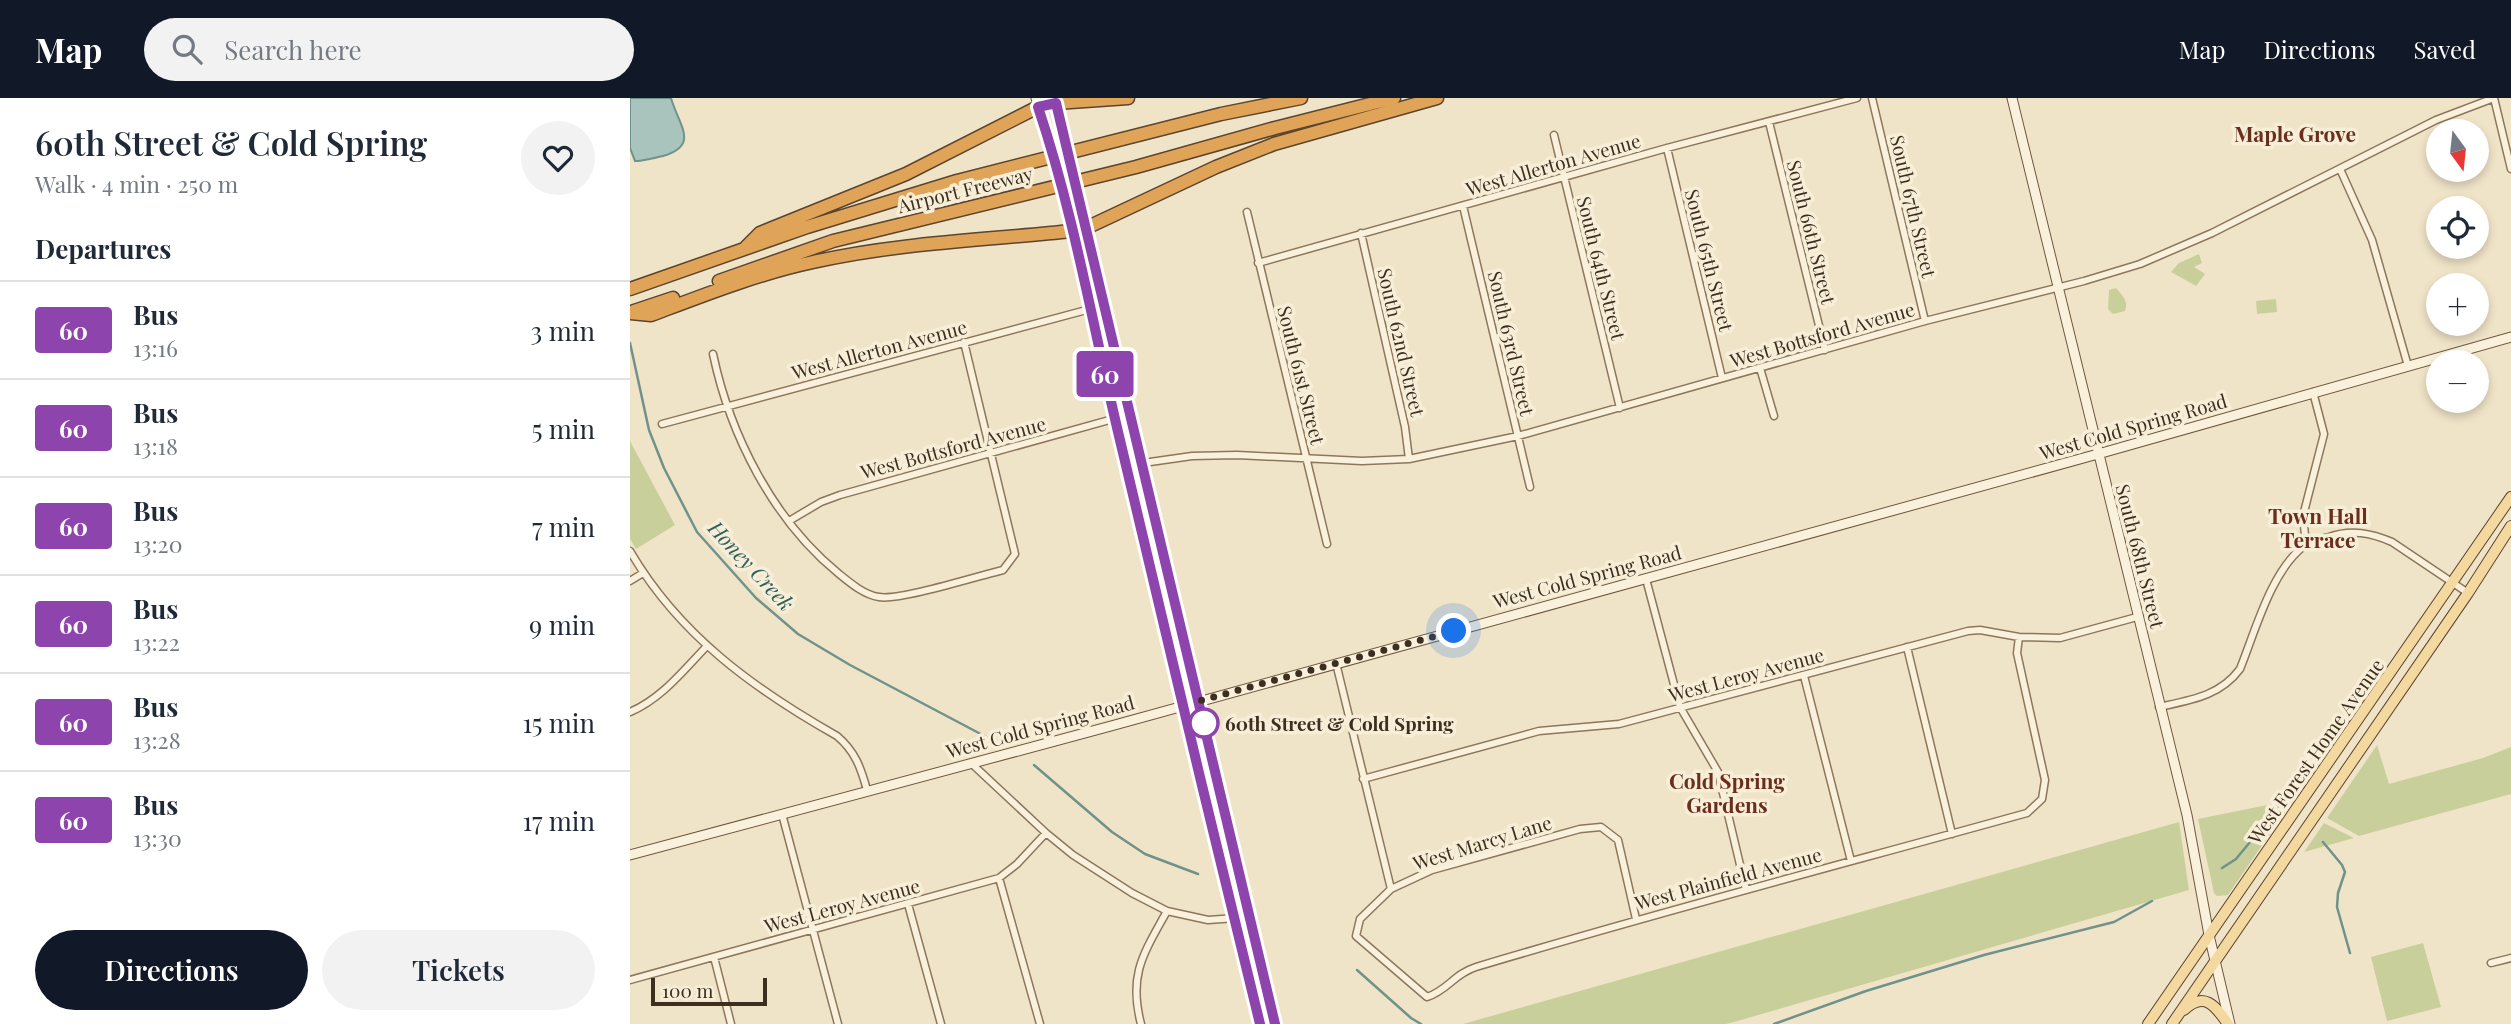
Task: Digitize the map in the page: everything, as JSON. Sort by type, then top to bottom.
[{"type":"highway","points":[[744,249],[760,233],[915,170],[1037,102],[1128,98]]},
{"type":"highway","name":"Airport Freeway","points":[[630,289],[744,249],[957,181],[1221,114],[1301,98]]},
{"type":"highway","name":"Airport Freeway","points":[[630,313],[833,242],[1136,167],[1394,98]]},
{"type":"highway","points":[[630,313],[651,315],[775,271],[816,261],[1086,228],[1226,163],[1274,144],[1437,98]]},
{"type":"main road","name":"West Forest Home Avenue","points":[[2148,1024],[2511,497]]},
{"type":"main road","name":"West Forest Home Avenue","points":[[2174,1021],[2468,593],[2511,526]]},
{"type":"main road","points":[[2174,1021],[2189,1005],[2203,1001],[2215,1006],[2229,1024]]},
{"type":"street","name":"West Allerton Avenue","points":[[1258,262],[1857,98]]},
{"type":"street","name":"South 67th Street","points":[[1872,98],[1925,321]]},
{"type":"street","name":"South 68th Street","points":[[2012,98],[2187,815],[2229,1024]]},
{"type":"street","points":[[2494,98],[2511,170]]},
{"type":"street","name":"West Bottsford Avenue","points":[[1126,468],[1192,456],[1237,455],[1362,461],[1409,459],[1518,436],[1925,321],[2084,281],[2158,257],[2435,120],[2494,98]]},
{"type":"street","points":[[1056,100],[1275,1024]]},
{"type":"street","points":[[1037,102],[1072,231],[1126,468],[1260,1024]]},
{"type":"street","name":"South 66th Street","points":[[1769,122],[1825,350]]},
{"type":"street","name":"South 64th Street","points":[[1554,135],[1620,408]]},
{"type":"street","name":"South 65th Street","points":[[1667,148],[1722,378]]},
{"type":"street","points":[[2340,169],[2372,240],[2408,366]]},
{"type":"street","name":"South 63rd Street","points":[[1463,206],[1530,486]]},
{"type":"street","name":"South 61st Street","points":[[1247,212],[1327,544]]},
{"type":"street","name":"South 62nd Street","points":[[1361,233],[1405,427],[1409,459]]},
{"type":"street","name":"West Allerton Avenue","points":[[662,424],[1105,305]]},
{"type":"street","name":"West Cold Spring Road","points":[[630,855],[1646,579],[2511,337]]},
{"type":"street","points":[[713,354],[727,407],[745,449],[789,521],[829,566],[868,594],[878,597],[897,596],[1003,570],[1014,554],[964,342]]},
{"type":"street","points":[[1760,368],[1774,416]]},
{"type":"street","points":[[2306,545],[2303,516],[2324,434],[2313,392]]},
{"type":"street","name":"West Bottsford Avenue","points":[[789,521],[821,502],[840,495],[1131,414]]},
{"type":"street","points":[[2160,707],[2218,691],[2232,681],[2240,669],[2276,580],[2289,561],[2306,545],[2340,533],[2379,536],[2468,593]]},
{"type":"street","points":[[630,551],[643,573],[706,647],[759,689],[849,746],[861,767],[867,790]]},
{"type":"street","points":[[630,581],[643,573]]},
{"type":"street","points":[[1646,579],[1681,708],[1718,772],[1746,890]]},
{"type":"street","name":"West Leroy Avenue","points":[[1363,779],[1539,731],[1619,724],[1980,630],[2019,637],[2060,638],[2137,617]]},
{"type":"street","name":"West Plainfield Avenue","points":[[1427,997],[1439,993],[1462,972],[1636,919],[2027,813],[2042,799],[2045,780],[2017,653],[2019,637]]},
{"type":"street","points":[[630,712],[645,705],[670,685],[706,647]]},
{"type":"street","points":[[1907,647],[1952,834]]},
{"type":"street","points":[[1336,663],[1391,889]]},
{"type":"street","points":[[1804,676],[1851,861]]},
{"type":"street","points":[[1195,755],[1202,762],[1206,776],[1216,776]]},
{"type":"street","points":[[971,763],[1073,855],[1132,893],[1167,911],[1208,920],[1250,917]]},
{"type":"street","points":[[782,814],[838,1024]]},
{"type":"street","name":"West Marcy Lane","points":[[1427,997],[1356,936],[1360,919],[1391,889],[1432,870],[1580,829],[1601,827],[1618,840],[1636,919]]},
{"type":"street","name":"West Leroy Avenue","points":[[630,980],[999,878],[1017,864],[1046,833]]},
{"type":"street","points":[[999,878],[1040,1024]]},
{"type":"street","points":[[908,904],[941,1024]]},
{"type":"street","points":[[1141,1024],[1135,1000],[1141,959],[1167,911]]},
{"type":"street","points":[[714,957],[731,1024]]},
{"type":"street","points":[[2491,963],[2511,958]]},
{"type":"green space","points":[[2199,254],[2202,263],[2194,267],[2205,274],[2196,286],[2171,272],[2179,263]]},
{"type":"green space","points":[[2116,288],[2124,298],[2126,307],[2125,311],[2113,314],[2108,309],[2109,290]]},
{"type":"green space","points":[[2276,299],[2277,312],[2257,314],[2256,301]]},
{"type":"green space","points":[[630,441],[675,525],[636,549],[630,539]]},
{"type":"green space","points":[[2377,745],[2389,784],[2483,758],[2511,747],[2511,794],[2359,836],[2327,818]]},
{"type":"green space","points":[[2282,802],[2289,806],[2228,895],[2217,896],[2214,893],[2198,819]]},
{"type":"green space","points":[[2179,822],[2189,890],[1734,1022],[1463,1024]]},
{"type":"green space","points":[[2324,823],[2354,838],[2304,852]]},
{"type":"green space","points":[[2423,943],[2441,1007],[2387,1021],[2371,957]]},
{"type":"water","points":[[630,98],[671,98],[684,133],[681,146],[663,156],[635,161],[630,148]]},
{"type":"waterway","name":"Honey Creek","points":[[630,343],[649,430],[664,468],[697,532],[756,598],[798,634],[850,665],[994,741]]},
{"type":"waterway","name":"Honey Creek","points":[[1034,765],[1112,832],[1145,854],[1198,874]]},
{"type":"waterway","points":[[2222,868],[2236,859],[2255,836]]},
{"type":"waterway","points":[[2323,842],[2345,872],[2338,893],[2337,907],[2350,953]]},
{"type":"waterway","points":[[1774,1024],[1866,991],[1984,955],[2114,922],[2152,901]]},
{"type":"waterway","name":"Honey Creek","points":[[1357,970],[1421,1024]]},
{"type":"bus line","name":"60","points":[[1260,1024],[1144,546],[1072,231],[1038,107],[1056,103],[1275,1024]]},
{"type":"place","name":"60th Street & Cold Spring","points":[[1204,723]]},
{"type":"district","name":"Maple Grove","points":[[2295,133]]},
{"type":"district","name":"Town Hall Terrace","points":[[2318,527]]},
{"type":"district","name":"Cold Spring Gardens","points":[[1727,792]]},
{"type":"route","points":[[1204,723],[1199,701],[1454,631]]}]
